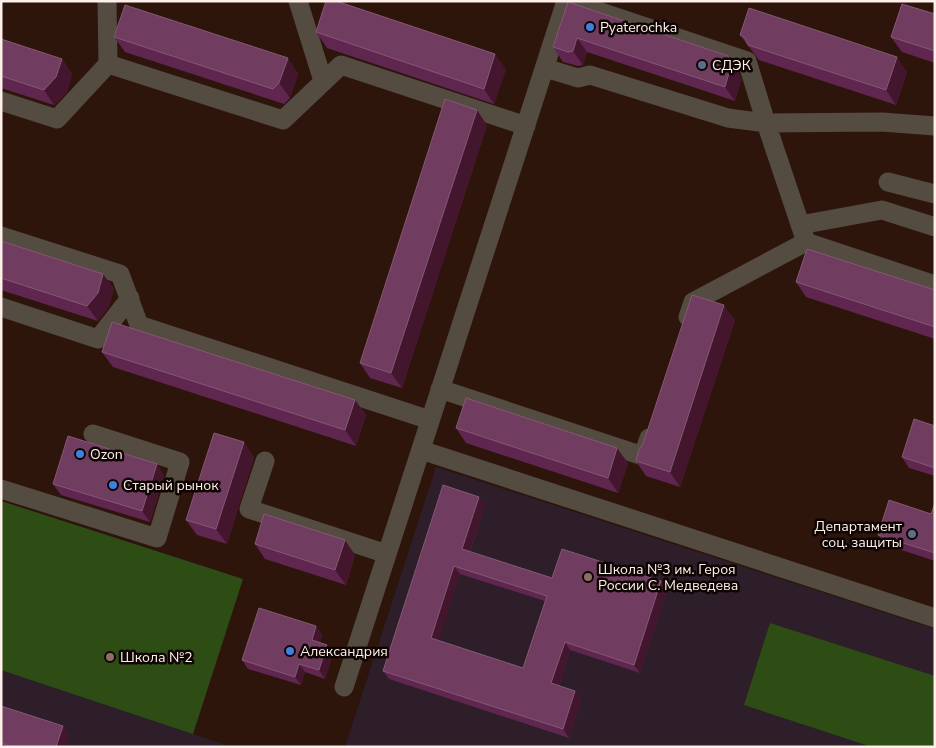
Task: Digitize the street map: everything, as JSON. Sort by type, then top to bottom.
[{"type":"street","points":[[1,101],[57,119],[108,64],[107,1]]},
{"type":"street","points":[[298,1],[323,81]]},
{"type":"street","points":[[344,687],[567,1],[747,61],[803,234]]},
{"type":"street","points":[[108,64],[283,120],[340,65],[526,126]]},
{"type":"street","points":[[545,68],[578,78],[590,75],[728,118],[766,123],[882,122],[935,126]]},
{"type":"street","points":[[888,182],[935,194]]},
{"type":"street","points":[[684,329],[693,302],[803,234],[882,210],[935,227]]},
{"type":"street","points":[[803,234],[935,285]]},
{"type":"street","points":[[1,236],[120,274],[139,325],[430,420]]},
{"type":"street","points":[[1,307],[98,339],[130,298]]},
{"type":"street","points":[[440,389],[643,456],[655,420]]},
{"type":"street","points":[[1,489],[157,538],[180,462],[93,434]]},
{"type":"street","points":[[421,450],[935,618]]},
{"type":"street","points":[[265,462],[250,509],[387,554]]},
{"type":"shaded area","name":"Школа №3 им. Героя России С. Медведева","points":[[436,467],[935,629],[935,747],[345,747]]},
{"type":"shaded area","name":"Школа №2","points":[[1,501],[243,579],[193,734],[232,747],[1,747]]},
{"type":"green space","name":"Школа №2","points":[[1,501],[243,579],[193,734],[1,670]]},
{"type":"green space","points":[[770,623],[935,676],[935,747],[872,747],[744,705]]},
{"type":"building","points":[[326,1],[336,1],[495,54],[484,89],[316,32]]},
{"type":"building","points":[[568,2],[728,56],[731,66],[725,87],[577,38],[573,51],[568,52],[553,47]]},
{"type":"building","points":[[902,4],[935,14],[935,51],[891,37]]},
{"type":"building","points":[[125,5],[288,58],[279,83],[273,89],[114,37]]},
{"type":"building","points":[[749,8],[897,57],[886,90],[748,45],[745,38],[740,35]]},
{"type":"building","points":[[1,39],[62,59],[56,77],[44,90],[1,76]]},
{"type":"building","points":[[445,99],[477,110],[391,373],[360,363]]},
{"type":"building","points":[[1,241],[103,274],[98,293],[87,306],[1,278]]},
{"type":"building","points":[[807,249],[935,290],[935,327],[796,282]]},
{"type":"building","points":[[692,295],[724,305],[670,472],[636,461]]},
{"type":"building","points":[[112,322],[355,400],[345,430],[102,352]]},
{"type":"building","points":[[466,398],[617,448],[608,478],[456,428]]},
{"type":"building","points":[[914,419],[935,426],[935,468],[902,457]]},
{"type":"building","points":[[214,433],[244,442],[216,529],[186,520]]},
{"type":"building","name":"Старый рынок","points":[[68,436],[157,464],[142,511],[53,484]]},
{"type":"building","points":[[443,485],[479,497],[462,549],[552,578],[562,549],[661,581],[634,665],[565,642],[551,683],[575,691],[563,729],[383,671]],"holes":[[[454,566],[547,596],[523,668],[431,638]]]},
{"type":"building","name":"Департамент соц. защиты","points":[[889,500],[931,514],[935,503],[935,553],[878,535]]},
{"type":"building","points":[[264,514],[345,540],[335,570],[255,544]]},
{"type":"building","name":"Александрия","points":[[259,608],[316,626],[312,640],[327,645],[319,670],[299,664],[295,677],[242,660]]},
{"type":"building","points":[[1,706],[63,726],[56,747],[12,747],[1,743]]},
{"type":"place","name":"Pyaterochka","points":[[590,27]]},
{"type":"place","name":"СДЭК","points":[[702,65]]},
{"type":"place","name":"Ozon","points":[[80,454]]},
{"type":"place","name":"Старый рынок","points":[[113,485]]},
{"type":"place","name":"Департамент соц. защиты","points":[[912,534]]},
{"type":"place","name":"Школа №3 им. Героя России С. Медведева","points":[[588,577]]},
{"type":"place","name":"Александрия","points":[[290,651]]},
{"type":"place","name":"Школа №2","points":[[110,657]]}]
